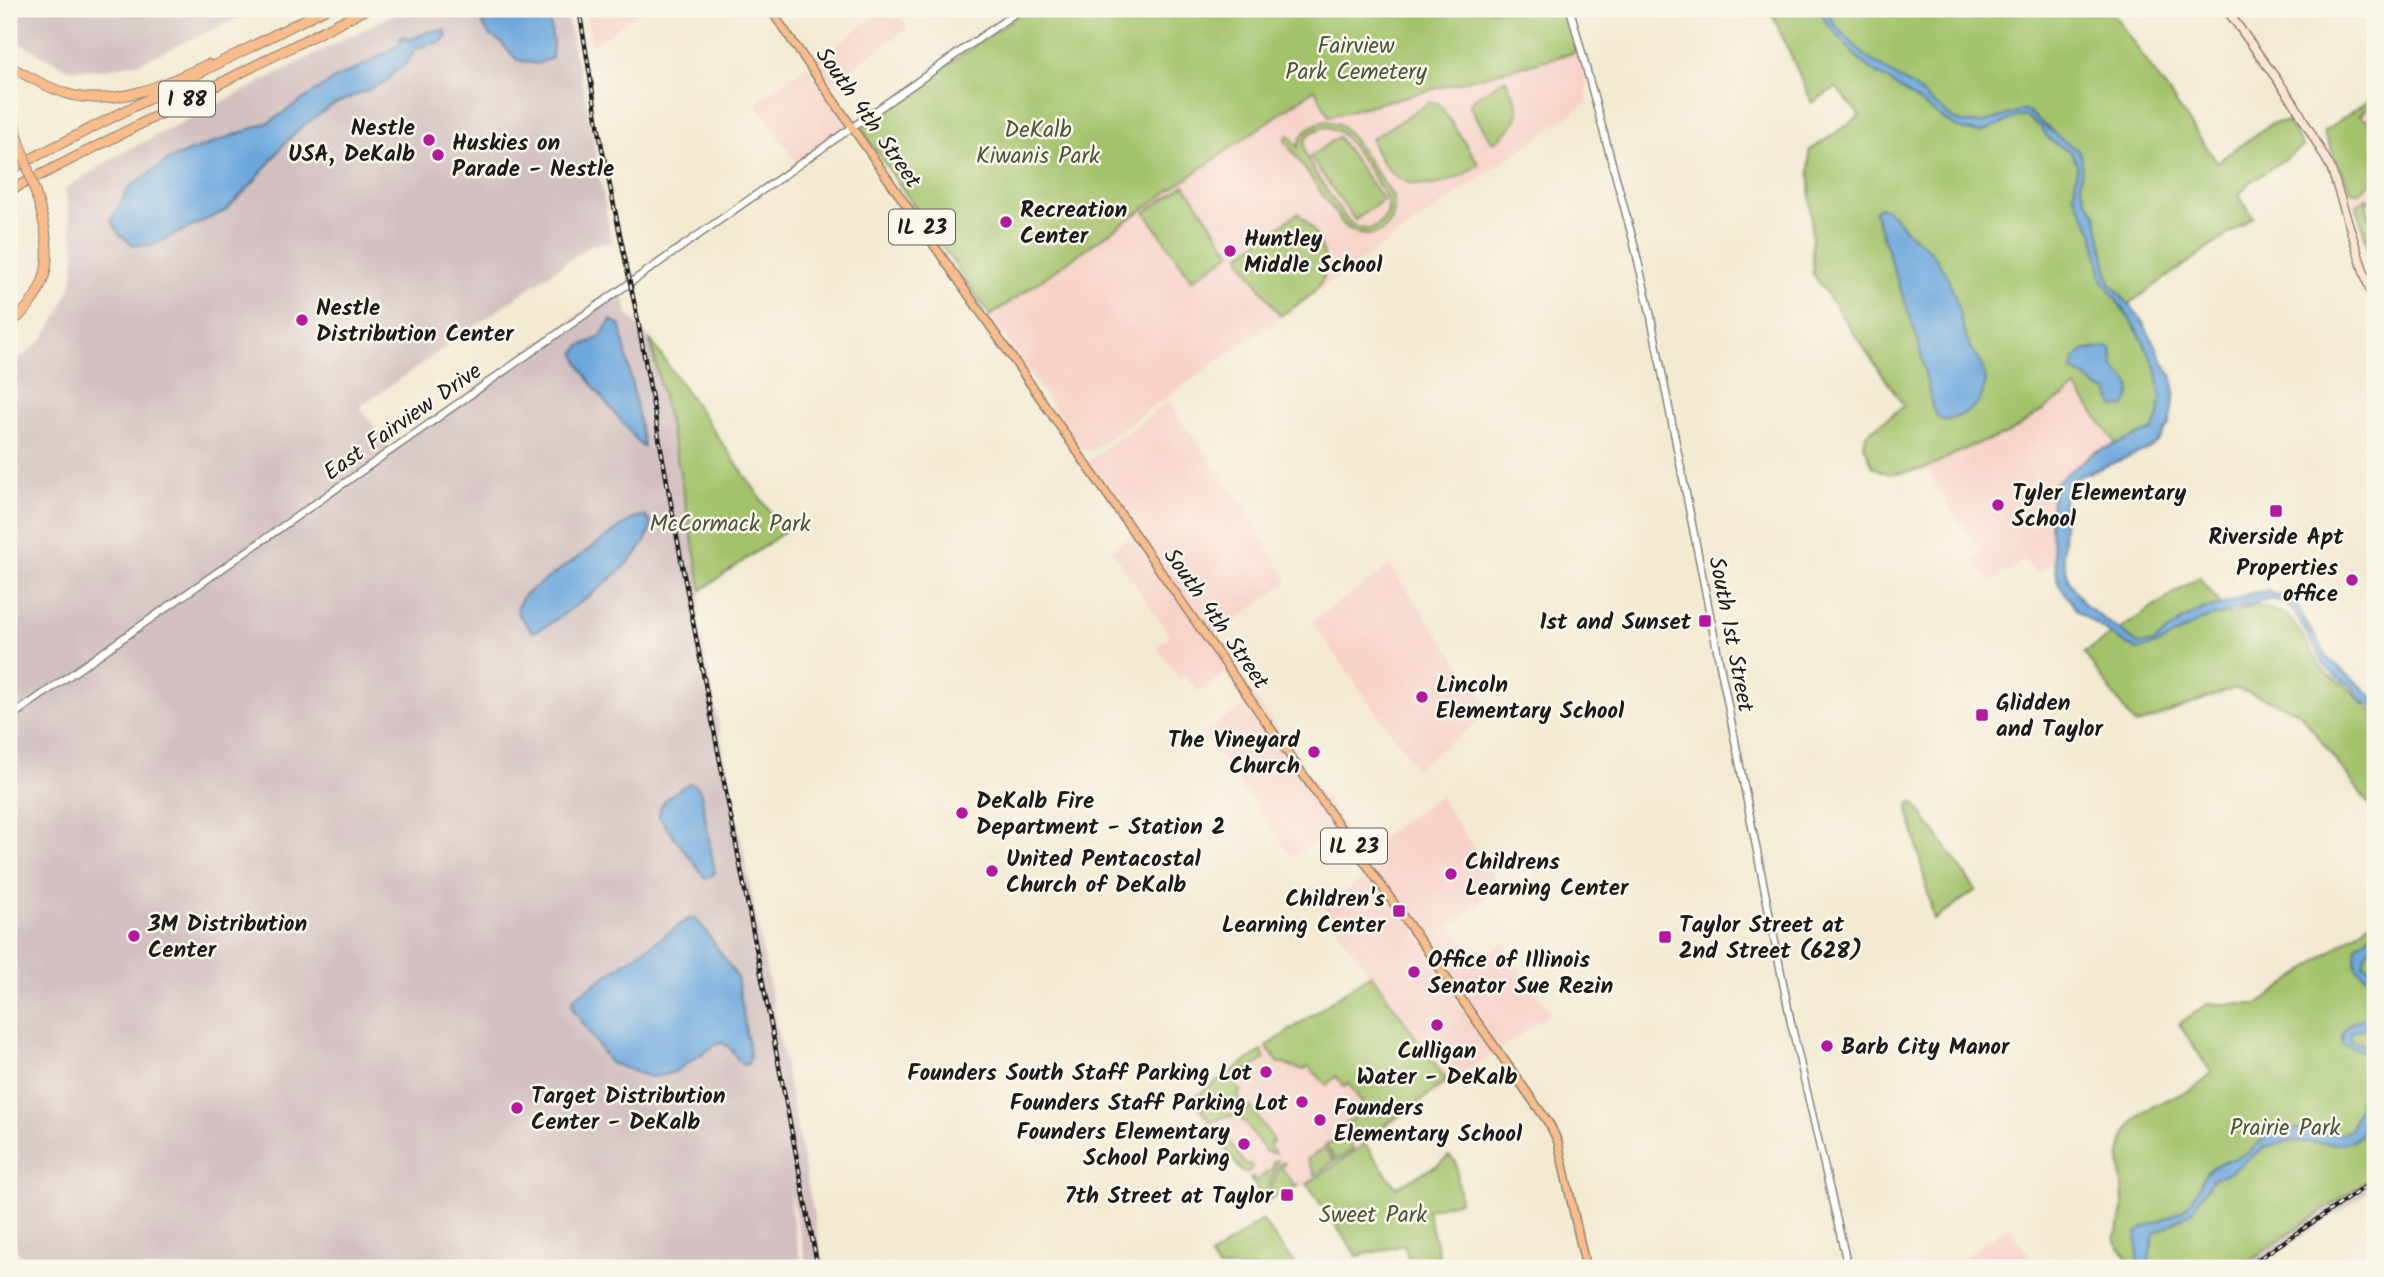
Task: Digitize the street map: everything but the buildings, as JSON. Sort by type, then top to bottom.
[{"type":"highway","name":"I 88","points":[[9,170],[325,9]]},
{"type":"highway","name":"I 88","points":[[9,191],[366,9]]},
{"type":"highway","points":[[9,65],[69,95],[114,97],[162,84],[284,31]]},
{"type":"highway","points":[[9,106],[20,151]]},
{"type":"highway","points":[[9,197],[117,140],[166,110]]},
{"type":"highway","points":[[9,121],[48,237],[46,269],[30,303],[9,324]]},
{"type":"highway","points":[[9,316],[29,298],[41,268],[43,241],[35,199]]},
{"type":"main road","name":"South 4th Street","points":[[770,9],[1550,1125],[1558,1142],[1586,1268]]},
{"type":"main road","points":[[2227,9],[2294,103],[2331,168],[2375,307]]},
{"type":"street","name":"East Fairview Drive","points":[[9,718],[1021,9]]},
{"type":"street","name":"South 1st Street","points":[[1570,9],[1650,312],[1789,1011],[1848,1268]]},
{"type":"shaded area","points":[[9,9],[258,9],[141,62],[101,70],[68,69],[9,37]]},
{"type":"shaded area","points":[[403,9],[565,9],[586,101],[612,242],[592,244],[360,407],[390,448],[621,285],[628,314],[650,339],[661,386],[702,590],[698,617],[824,1268],[807,1268],[791,1192],[790,1205],[802,1268],[29,1268],[9,1239],[9,360],[23,356],[42,340],[57,318],[72,284],[75,250],[65,189],[113,158]]},
{"type":"shaded area","points":[[584,9],[644,9],[592,45]]},
{"type":"shaded area","points":[[886,9],[895,9],[908,28],[826,86],[810,63]]},
{"type":"shaded area","name":"Huntley Middle School","points":[[1577,52],[1587,87],[1587,103],[1091,450],[1082,449],[990,316],[1315,89],[1329,116]]},
{"type":"shaded area","points":[[807,66],[849,126],[797,163],[756,103]]},
{"type":"shaded area","points":[[2375,96],[2375,277],[2349,186],[2323,132]]},
{"type":"shaded area","points":[[2076,387],[2117,445],[2093,453],[2053,484],[2050,525],[2055,561],[2038,573],[2024,560],[1990,583],[1973,561],[1980,554],[1977,547],[1946,503],[1927,468],[1974,445],[2007,434]]},
{"type":"shaded area","points":[[1168,402],[1245,508],[1288,582],[1213,637],[1362,851],[1439,796],[1501,887],[1452,925],[1477,961],[1502,943],[1551,1013],[1307,1184],[1266,1204],[1190,1099],[1370,975],[1323,908],[1367,876],[1333,829],[1293,857],[1203,734],[1247,704],[1225,673],[1198,692],[1186,676],[1180,679],[1156,646],[1170,636],[1112,550],[1133,535],[1084,464]]},
{"type":"shaded area","points":[[1390,566],[1493,711],[1416,767],[1312,622]]},
{"type":"shaded area","points":[[2375,1175],[2375,1187],[2255,1268],[2238,1268]]},
{"type":"shaded area","points":[[2009,1226],[2037,1268],[1968,1268],[1963,1258]]},
{"type":"green space","name":"DeKalb Kiwanis Park","points":[[1027,9],[1566,9],[1577,52],[1329,116],[1315,89],[990,316],[861,129],[869,120]]},
{"type":"green space","points":[[1770,9],[2110,9],[2217,162],[2272,123],[2287,122],[2303,147],[2249,183],[2239,195],[2253,217],[2123,308],[2148,351],[2160,382],[2160,414],[2153,430],[2117,445],[2076,388],[2007,434],[1974,445],[1924,469],[1889,474],[1873,467],[1864,445],[1866,434],[1904,406],[1813,274],[1809,151],[1860,116],[1836,87],[1812,103]]},
{"type":"green space","points":[[1505,79],[1515,99],[1517,114],[1510,128],[1493,143],[1470,107],[1471,101]]},
{"type":"green space","points":[[2375,96],[2369,103],[2370,106],[2360,115],[2367,119],[2375,133],[2375,180],[2359,192],[2352,192],[2323,132]]},
{"type":"green space","points":[[1430,102],[1439,104],[1479,164],[1447,181],[1431,185],[1416,184],[1402,180],[1390,171],[1379,157],[1371,139]]},
{"type":"green space","points":[[1321,122],[1339,124],[1349,133],[1393,197],[1392,219],[1380,232],[1362,235],[1343,224],[1284,139],[1289,135],[1298,147],[1304,133]],"holes":[[[1328,127],[1347,139],[1382,191],[1388,208],[1386,216],[1375,227],[1362,229],[1354,226],[1342,213],[1310,164],[1304,145],[1307,137],[1314,131]]]},
{"type":"green space","points":[[1338,137],[1383,200],[1355,220],[1310,157]]},
{"type":"green space","points":[[1185,185],[1231,253],[1192,280],[1145,212]]},
{"type":"green space","points":[[2366,198],[2370,200],[2366,203],[2375,235],[2375,274],[2357,206]]},
{"type":"green space","points":[[1298,213],[1319,241],[1325,263],[1324,274],[1312,294],[1280,316],[1241,260],[1241,254]]},
{"type":"green space","name":"McCormack Park","points":[[650,339],[784,532],[702,590],[679,469]]},
{"type":"green space","points":[[2199,577],[2230,616],[2255,605],[2287,615],[2324,672],[2344,684],[2375,712],[2375,812],[2299,712],[2264,698],[2234,688],[2135,725],[2084,653]]},
{"type":"green space","points":[[1914,802],[1976,890],[1934,920],[1908,808],[1910,803]]},
{"type":"green space","name":"Prairie Park","points":[[2375,919],[2375,1175],[2238,1268],[2132,1268],[2114,1238],[2123,1211],[2120,1157],[2124,1137],[2138,1117],[2148,1109],[2195,1088],[2211,1072],[2179,1024],[2207,1004],[2259,1004]]},
{"type":"green space","points":[[1371,974],[1447,1081],[1360,1143],[1346,1124],[1366,1109],[1348,1083],[1344,1086],[1336,1076],[1327,1085],[1308,1066],[1304,1070],[1279,1063],[1266,1047]]},
{"type":"green space","points":[[1261,1051],[1265,1059],[1240,1076],[1241,1079],[1235,1083],[1241,1092],[1237,1095],[1241,1101],[1237,1116],[1225,1116],[1211,1123],[1193,1098]]},
{"type":"green space","points":[[1242,1103],[1245,1111],[1251,1107],[1274,1141],[1269,1145],[1275,1153],[1266,1152],[1245,1122],[1238,1117]]},
{"type":"green space","points":[[1223,1127],[1228,1133],[1226,1137],[1245,1164],[1250,1164],[1253,1168],[1246,1173],[1242,1172],[1217,1136],[1217,1130]]},
{"type":"green space","points":[[1344,1136],[1353,1149],[1336,1160],[1325,1145]]},
{"type":"green space","name":"Sweet Park","points":[[1365,1144],[1396,1187],[1449,1156],[1456,1162],[1460,1201],[1427,1210],[1442,1268],[1411,1268],[1404,1245],[1357,1256],[1307,1184]]},
{"type":"green space","points":[[1324,1148],[1334,1161],[1315,1175],[1307,1159]]},
{"type":"green space","points":[[1278,1160],[1265,1200],[1250,1179],[1253,1177],[1255,1181],[1273,1168],[1273,1162]]},
{"type":"green space","points":[[1280,1164],[1285,1164],[1281,1167],[1293,1183],[1299,1185],[1268,1200]]},
{"type":"green space","points":[[1262,1220],[1297,1268],[1218,1268],[1210,1257]]},
{"type":"water","points":[[485,9],[548,9],[553,43],[552,58],[536,64],[517,60],[500,41],[489,35],[480,19]]},
{"type":"water","points":[[1820,9],[1826,9],[1836,26],[1864,55],[1917,90],[1952,118],[1964,123],[1983,123],[2022,110],[2030,113],[2079,151],[2082,159],[2081,183],[2085,198],[2096,214],[2110,283],[2140,317],[2171,375],[2175,391],[2169,425],[2149,449],[2078,477],[2070,484],[2064,500],[2063,557],[2070,583],[2086,606],[2139,644],[2153,643],[2183,620],[2203,609],[2219,606],[2251,593],[2268,591],[2295,603],[2329,659],[2375,698],[2375,709],[2360,699],[2350,685],[2327,669],[2294,612],[2285,604],[2271,599],[2202,620],[2157,645],[2138,650],[2077,611],[2058,583],[2050,525],[2053,484],[2093,453],[2153,430],[2159,417],[2161,398],[2156,367],[2138,332],[2102,279],[2093,231],[2074,196],[2077,164],[2071,152],[2048,138],[2041,127],[2026,117],[2017,117],[1980,133],[1957,128],[1861,62],[1827,23]]},
{"type":"water","points":[[444,30],[447,36],[441,42],[416,48],[407,63],[386,82],[333,105],[300,128],[225,211],[153,245],[134,245],[120,235],[111,220],[130,187],[170,159],[269,122],[334,79],[397,46],[401,43],[400,38],[404,36],[409,40],[430,31]]},
{"type":"water","points":[[1879,207],[1892,213],[1940,264],[1951,286],[1967,341],[1983,369],[1985,383],[1978,403],[1951,419],[1940,419],[1932,407],[1918,341],[1874,211]]},
{"type":"water","points":[[611,320],[620,325],[622,332],[644,447],[594,387],[575,353],[580,346],[599,338]]},
{"type":"water","points":[[2106,347],[2111,349],[2116,370],[2129,384],[2129,397],[2125,406],[2114,407],[2108,392],[2072,371],[2074,359],[2083,351]]},
{"type":"water","points":[[645,516],[651,523],[647,537],[624,567],[572,609],[533,632],[518,614],[517,607],[524,595],[628,522]]},
{"type":"water","points":[[689,783],[696,785],[701,793],[715,873],[706,879],[659,817],[659,811],[665,801]]},
{"type":"water","points":[[690,918],[696,919],[705,930],[737,977],[750,1055],[748,1064],[742,1065],[729,1047],[720,1042],[674,1072],[661,1076],[649,1077],[610,1063],[573,1009],[574,998]]},
{"type":"water","points":[[2375,931],[2375,942],[2368,950],[2363,964],[2375,970],[2375,980],[2359,971],[2355,960],[2356,946]]},
{"type":"water","points":[[2375,1016],[2375,1025],[2351,1032],[2351,1041],[2369,1045],[2375,1054],[2375,1087],[2368,1099],[2362,1133],[2353,1141],[2338,1144],[2289,1141],[2265,1147],[2230,1173],[2213,1178],[2192,1212],[2154,1234],[2149,1259],[2151,1268],[2139,1268],[2136,1232],[2185,1208],[2212,1167],[2247,1153],[2276,1130],[2285,1128],[2333,1134],[2351,1129],[2363,1094],[2371,1080],[2373,1066],[2364,1052],[2342,1044],[2342,1037],[2351,1023]]},
{"type":"railway","points":[[579,9],[602,148],[637,316],[683,570],[818,1268]]},
{"type":"railway","points":[[2245,1268],[2375,1180]]},
{"type":"place","name":"Nestle USA, DeKalb","points":[[429,140]]},
{"type":"place","name":"Huskies on Parade - Nestle","points":[[438,155]]},
{"type":"place","name":"Recreation Center","points":[[1006,222]]},
{"type":"place","name":"Huntley Middle School","points":[[1230,251]]},
{"type":"place","name":"Nestle Distribution Center","points":[[302,320]]},
{"type":"place","name":"Tyler Elementary School","points":[[1998,505]]},
{"type":"place","name":"Riverside Apt","points":[[2276,511]]},
{"type":"place","name":"Properties office","points":[[2352,580]]},
{"type":"place","name":"1st and Sunset","points":[[1705,621]]},
{"type":"place","name":"Lincoln Elementary School","points":[[1422,697]]},
{"type":"place","name":"Glidden and Taylor","points":[[1982,715]]},
{"type":"place","name":"The Vineyard Church","points":[[1314,752]]},
{"type":"place","name":"DeKalb Fire Department - Station 2","points":[[962,813]]},
{"type":"place","name":"United Pentacostal Church of DeKalb","points":[[992,871]]},
{"type":"place","name":"Childrens Learning Center","points":[[1451,874]]},
{"type":"place","name":"Children's Learning Center","points":[[1399,911]]},
{"type":"place","name":"3M Distribution Center","points":[[134,936]]},
{"type":"place","name":"Taylor Street at 2nd Street (628)","points":[[1665,937]]},
{"type":"place","name":"Office of Illinois Senator Sue Rezin","points":[[1414,972]]},
{"type":"place","name":"Culligan Water - DeKalb","points":[[1437,1025]]},
{"type":"place","name":"Barb City Manor","points":[[1827,1046]]},
{"type":"place","name":"Founders South Staff Parking Lot","points":[[1266,1072]]},
{"type":"place","name":"Founders Staff Parking Lot","points":[[1302,1102]]},
{"type":"place","name":"Target Distribution Center - DeKalb","points":[[517,1108]]},
{"type":"place","name":"Founders Elementary School","points":[[1320,1120]]},
{"type":"place","name":"Founders Elementary School Parking","points":[[1244,1144]]},
{"type":"place","name":"7th Street at Taylor","points":[[1287,1195]]},
{"type":"park label","name":"Fairview Park Cemetery","points":[[1356,58]]}]
